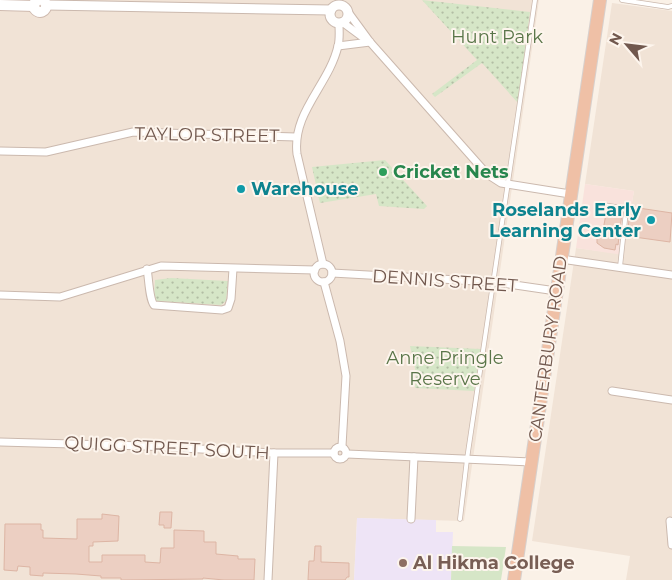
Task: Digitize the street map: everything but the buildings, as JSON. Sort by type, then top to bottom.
[{"type":"highway","name":"CANTERBURY ROAD","points":[[514,580],[600,0]]},
{"type":"main road","points":[[0,5],[40,3]]},
{"type":"street","points":[[370,42],[332,19],[331,10],[335,5],[340,2],[345,7],[370,42],[487,174],[500,183],[570,194]]},
{"type":"street","points":[[40,3],[331,10]]},
{"type":"street","points":[[340,23],[346,19],[348,12]]},
{"type":"street","points":[[323,264],[297,154],[296,137],[301,120],[338,46],[340,23]]},
{"type":"street","points":[[338,46],[370,42]]},
{"type":"street","name":"TAYLOR STREET","points":[[0,151],[46,152],[132,132],[296,137]]},
{"type":"street","points":[[562,258],[672,275]]},
{"type":"street","points":[[323,264],[330,267],[332,273],[331,278],[324,282],[316,279],[315,270],[323,264]]},
{"type":"street","points":[[0,295],[60,297],[161,266],[315,270]]},
{"type":"street","points":[[147,269],[150,282],[150,300],[156,306],[222,310],[228,308],[231,302],[233,269]]},
{"type":"street","name":"DENNIS STREET","points":[[332,273],[494,282],[556,291]]},
{"type":"street","points":[[324,282],[340,341],[346,376],[342,446],[347,454]]},
{"type":"street","points":[[612,391],[672,400]]},
{"type":"street","name":"QUIGG STREET SOUTH","points":[[0,442],[145,446],[274,453],[334,453]]},
{"type":"street","points":[[342,446],[336,448],[334,453],[336,457],[341,459],[347,454],[531,462]]},
{"type":"street","points":[[268,580],[274,453]]},
{"type":"street","points":[[411,519],[414,456]]},
{"type":"street","points":[[670,521],[672,544]]},
{"type":"lane","points":[[460,518],[467,459],[535,0]]},
{"type":"lane","points":[[624,0],[672,6]]},
{"type":"lane","points":[[597,204],[622,208],[626,211],[620,267]]},
{"type":"shaded area","points":[[0,0],[539,0],[464,521],[357,518],[354,580],[0,580]]},
{"type":"shaded area","points":[[612,3],[672,11],[672,580],[626,580],[630,556],[532,541],[576,248],[623,254],[634,191],[585,184]]},
{"type":"shaded area","points":[[585,184],[634,191],[623,255],[576,248]]},
{"type":"shaded area","name":"Al Hikma College","points":[[357,518],[436,520],[436,532],[453,532],[451,580],[354,580]]},
{"type":"green space","name":"Hunt Park","points":[[422,0],[530,12],[518,103],[482,63],[435,97],[432,94],[477,60]]},
{"type":"green space","points":[[385,160],[427,206],[424,209],[379,206],[376,194],[320,203],[312,167]]},
{"type":"green space","points":[[171,278],[228,281],[226,301],[221,305],[157,301],[154,299],[155,280]]},
{"type":"green space","name":"Anne Pringle Reserve","points":[[410,346],[481,349],[474,391],[415,388],[416,373]]},
{"type":"green space","points":[[452,546],[506,547],[501,580],[451,580]]},
{"type":"place","name":"Cricket Nets","points":[[383,172]]},
{"type":"place","name":"Warehouse","points":[[241,189]]},
{"type":"place","name":"Roselands Early Learning Center","points":[[651,220]]},
{"type":"place","name":"Al Hikma College","points":[[403,563]]}]
